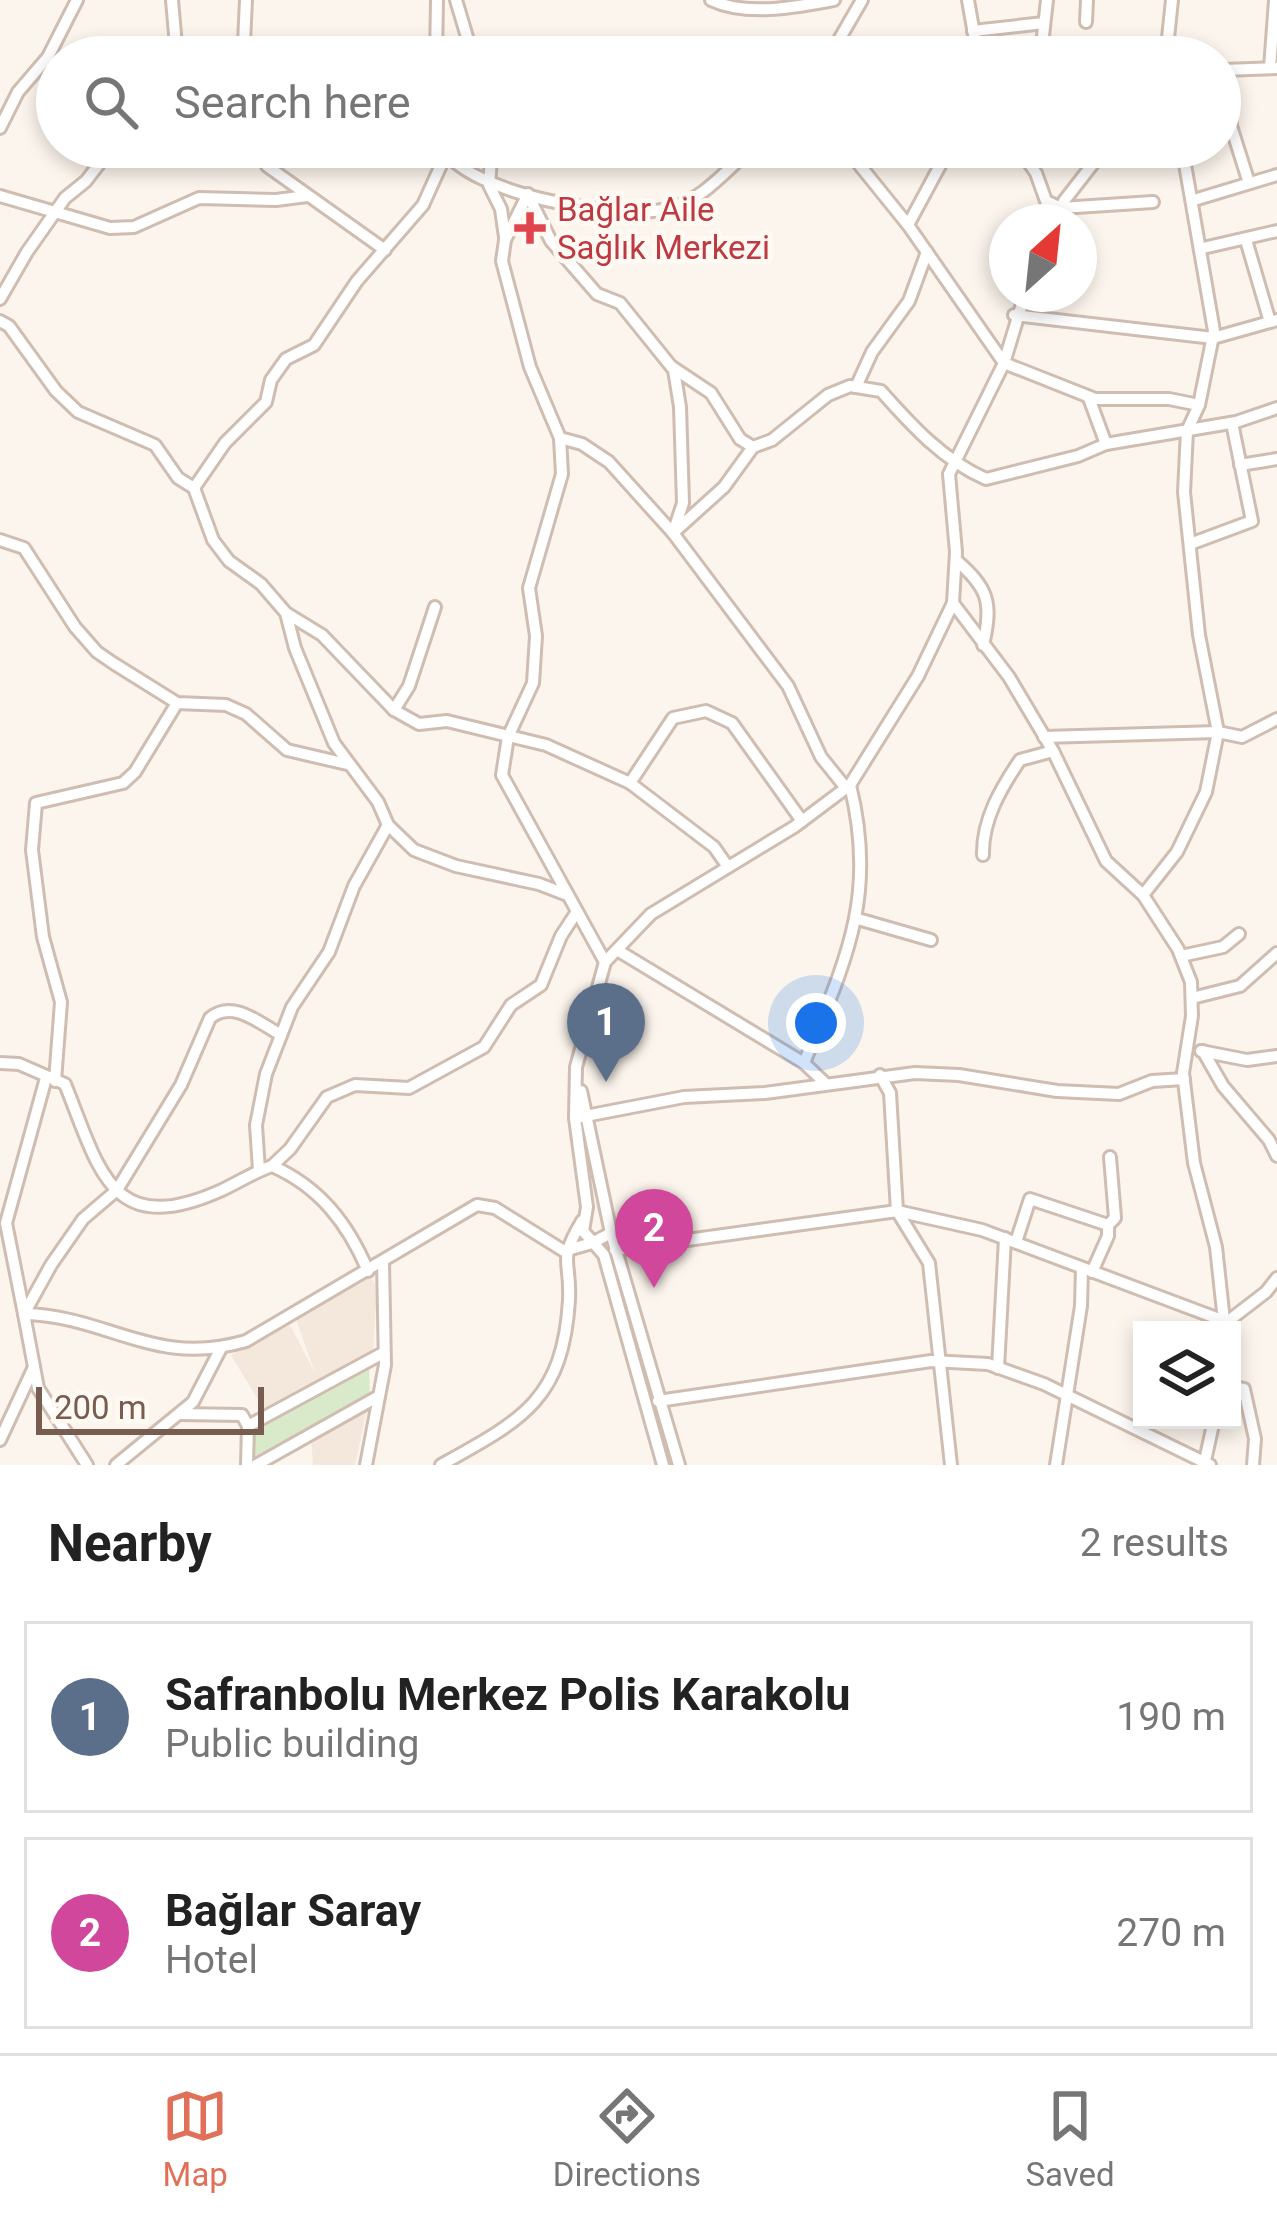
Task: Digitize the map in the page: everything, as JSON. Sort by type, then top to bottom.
[{"type":"street","points":[[59,36],[77,0]]},
{"type":"street","points":[[172,0],[175,36]]},
{"type":"street","points":[[244,36],[245,0]]},
{"type":"street","points":[[436,0],[436,36]]},
{"type":"street","points":[[456,0],[467,36]]},
{"type":"street","points":[[711,0],[721,5],[785,9],[836,0],[860,3],[841,36]]},
{"type":"street","points":[[968,0],[975,36]]},
{"type":"street","points":[[1043,36],[1047,0]]},
{"type":"street","points":[[1086,22],[1087,0]]},
{"type":"street","points":[[1168,36],[1172,0]]},
{"type":"street","points":[[1241,69],[1274,68],[1275,0]]},
{"type":"street","points":[[974,32],[1044,23]]},
{"type":"street","points":[[0,128],[18,92],[36,71]]},
{"type":"street","points":[[1241,158],[1249,183]]},
{"type":"street","points":[[0,299],[56,211],[94,168]]},
{"type":"street","points":[[269,168],[385,250]]},
{"type":"street","points":[[194,488],[225,443],[266,402],[271,380],[286,359],[314,345],[346,295],[423,205],[438,168]]},
{"type":"street","points":[[468,168],[489,184],[611,210],[670,208],[707,189],[730,168]]},
{"type":"street","points":[[490,168],[489,184],[501,209],[506,240]]},
{"type":"street","points":[[862,168],[908,225],[1004,363],[1089,398],[1169,399],[1199,405]]},
{"type":"street","points":[[908,225],[939,168]]},
{"type":"street","points":[[1033,168],[1046,201],[1052,204]]},
{"type":"street","points":[[1064,204],[1088,168]]},
{"type":"street","points":[[1143,896],[1177,852],[1206,792],[1218,732],[1199,635],[1184,491],[1187,431],[1199,405],[1213,338],[1203,248],[1187,168]]},
{"type":"street","points":[[1195,200],[1277,175]]},
{"type":"street","points":[[528,194],[506,240],[502,261],[530,367],[560,438],[562,474],[529,588],[536,636],[533,682],[508,737],[502,775],[605,962]]},
{"type":"street","points":[[528,194],[551,241],[597,294],[620,303],[672,367],[711,393],[740,439],[753,447]]},
{"type":"street","points":[[0,196],[110,228],[134,226],[199,198],[308,196]]},
{"type":"street","points":[[1097,206],[1153,202]]},
{"type":"street","points":[[1203,248],[1277,231]]},
{"type":"street","points":[[1015,315],[1213,338],[1274,321],[1246,240]]},
{"type":"street","points":[[856,387],[872,352],[909,301],[927,252]]},
{"type":"street","points":[[663,1465],[604,1255],[583,1231],[587,1207],[576,1067],[605,962],[651,914],[802,821],[848,786],[918,676],[953,603],[956,560],[949,474],[1004,363],[1016,312]]},
{"type":"street","points":[[0,321],[78,412],[155,445],[178,478],[194,488],[213,540],[230,561],[261,584],[286,613],[322,635],[394,710],[418,724],[447,721],[546,745],[630,783],[714,847],[728,867]]},
{"type":"street","points":[[672,367],[680,407],[683,502],[673,533]]},
{"type":"street","points":[[673,533],[724,487],[753,447],[772,440],[828,395],[856,387],[881,391],[914,428],[955,462],[986,479],[1078,456],[1106,444],[1232,423],[1277,408]]},
{"type":"street","points":[[1089,398],[1106,444]]},
{"type":"street","points":[[1190,544],[1252,521],[1232,423]]},
{"type":"street","points":[[560,438],[582,444],[608,462],[673,533],[788,686],[820,757],[848,786],[860,822],[857,920],[850,951],[804,1064]]},
{"type":"street","points":[[1240,465],[1277,459]]},
{"type":"street","points":[[0,540],[24,548],[97,652],[177,703],[226,706],[246,714],[287,750],[349,764]]},
{"type":"street","points":[[956,560],[979,580],[987,596],[983,645]]},
{"type":"street","points":[[953,603],[1009,677],[1053,751],[1106,861],[1143,896],[1181,956],[1191,982],[1184,1079],[1194,1163],[1216,1247],[1225,1321]]},
{"type":"street","points":[[394,710],[409,686],[435,607]]},
{"type":"street","points":[[286,613],[334,743],[378,802],[388,825],[414,850],[456,866],[565,894]]},
{"type":"street","points":[[86,1465],[38,1388],[6,1223],[51,1079],[62,1002],[43,937],[32,850],[36,803],[123,784],[177,703]]},
{"type":"street","points":[[630,783],[673,718],[706,711],[732,723],[802,821]]},
{"type":"street","points":[[1044,737],[1218,732],[1242,736],[1277,718]]},
{"type":"street","points":[[983,855],[982,831],[1020,760],[1053,751]]},
{"type":"street","points":[[266,1168],[256,1125],[266,1074],[292,1007],[329,952],[354,886],[388,825]]},
{"type":"street","points":[[0,1063],[19,1064],[65,1084],[101,1170],[117,1190],[143,1208],[178,1206],[266,1168],[290,1149],[327,1097],[355,1085],[409,1088],[484,1047],[511,1005],[541,986],[576,913]]},
{"type":"street","points":[[857,920],[931,940]]},
{"type":"street","points":[[1181,956],[1223,947],[1239,934]]},
{"type":"street","points":[[617,950],[804,1064],[826,1083]]},
{"type":"street","points":[[1192,998],[1240,986],[1277,952]]},
{"type":"street","points":[[24,1314],[83,1220],[117,1190],[181,1085],[210,1018],[219,1010],[230,1009],[281,1035]]},
{"type":"street","points":[[1187,1045],[1247,1060],[1277,1056]]},
{"type":"street","points":[[1203,1052],[1277,1156]]},
{"type":"street","points":[[580,1117],[684,1097],[765,1093],[880,1076],[959,1075],[1057,1091],[1119,1094],[1152,1081],[1184,1079]]},
{"type":"street","points":[[880,1076],[890,1093],[897,1210],[929,1263],[951,1465]]},
{"type":"street","points":[[580,1117],[679,1465]]},
{"type":"street","points":[[1056,1465],[1087,1270],[1115,1218],[1110,1157]]},
{"type":"street","points":[[266,1168],[289,1173],[336,1211],[368,1271]]},
{"type":"street","points":[[998,1368],[1011,1240],[1030,1199],[1108,1225]]},
{"type":"street","points":[[24,1314],[57,1315],[152,1347],[220,1349],[246,1342],[477,1205],[495,1208],[565,1251],[592,1243],[609,1227]]},
{"type":"street","points":[[615,1250],[897,1210],[1011,1240],[1214,1321]]},
{"type":"street","points":[[584,1219],[597,1217],[609,1227]]},
{"type":"street","points":[[441,1465],[507,1428],[546,1390],[562,1358],[569,1296],[565,1251],[584,1219]]},
{"type":"street","points":[[366,1465],[383,1353],[383,1262]]},
{"type":"street","points":[[1231,1321],[1277,1278]]},
{"type":"street","points":[[116,1465],[193,1402],[220,1349]]},
{"type":"street","points":[[248,1426],[383,1353]]},
{"type":"street","points":[[658,1402],[941,1361],[998,1368],[1065,1395],[1206,1465],[1212,1429]]},
{"type":"street","points":[[0,1439],[34,1366]]},
{"type":"street","points":[[1241,1389],[1255,1439],[1253,1465]]},
{"type":"street","points":[[256,1465],[379,1396]]},
{"type":"street","points":[[179,1414],[242,1415],[248,1426],[247,1465]]},
{"type":"shaded area","points":[[369,1272],[376,1303],[373,1352],[320,1387],[266,1413],[231,1355],[290,1325],[315,1373],[296,1319]]},
{"type":"shaded area","points":[[369,1400],[355,1465],[313,1465],[311,1434]]},
{"type":"green space","points":[[369,1366],[370,1395],[250,1459],[250,1432]]},
{"type":"place","name":"Bağlar Aile Sağlık Merkezi","points":[[530,228]]},
{"type":"place","name":"Safranbolu Merkez Polis Karakolu","points":[[606,1082]]},
{"type":"place","name":"Bağlar Saray","points":[[654,1288]]}]
